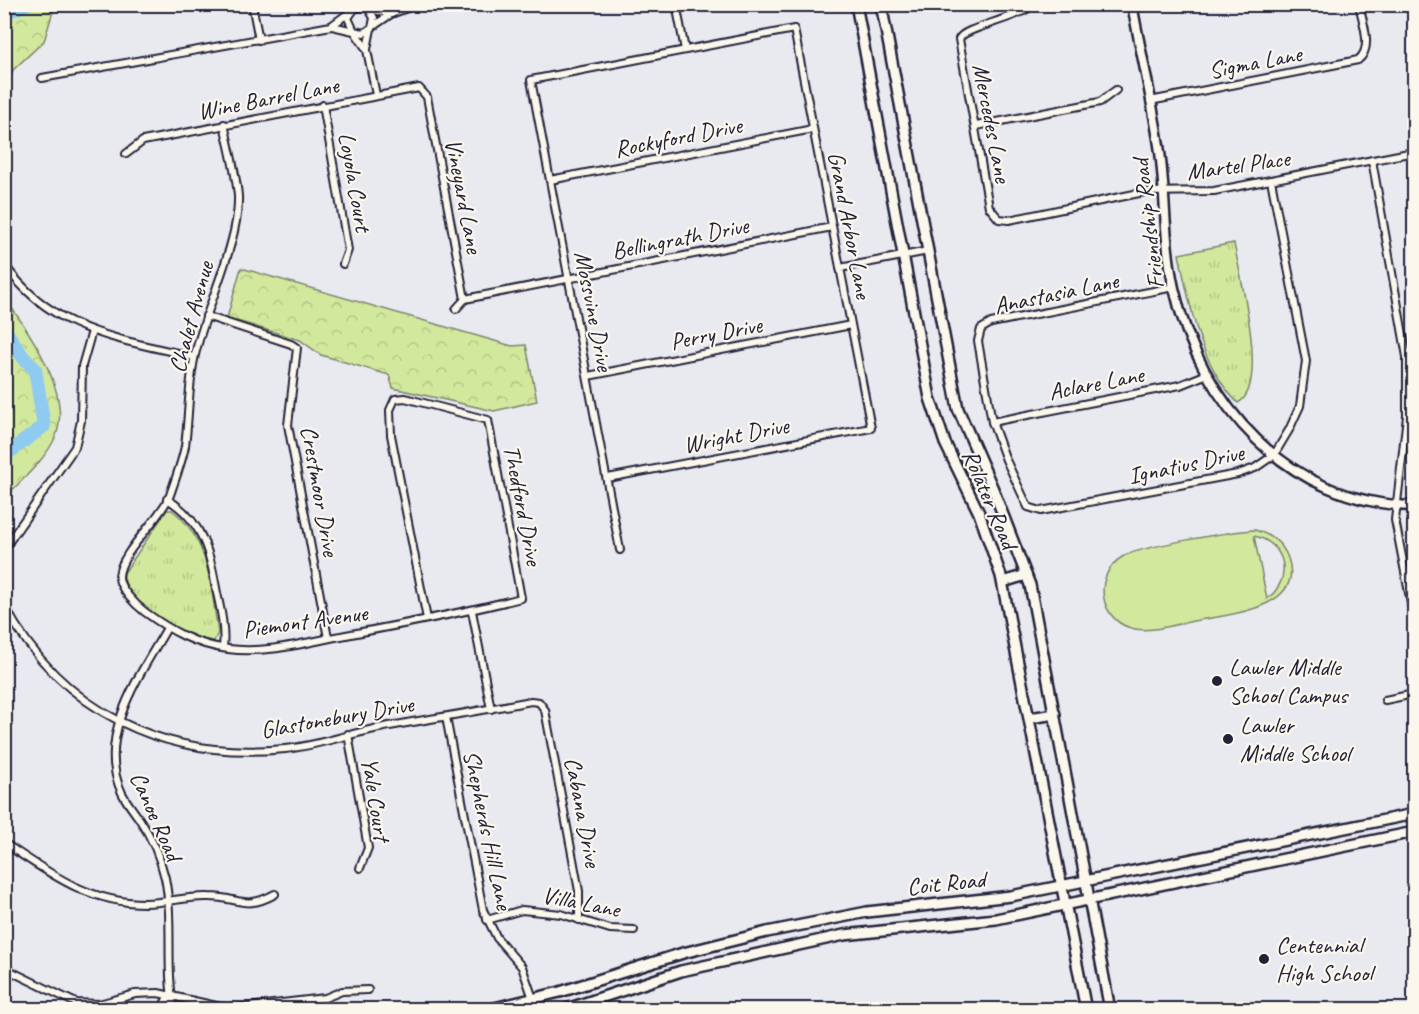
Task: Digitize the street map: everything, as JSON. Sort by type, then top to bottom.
[{"type":"main road","name":"Rolater Road","points":[[856,4],[930,398],[945,443],[979,513],[1002,582],[1086,1010]]},
{"type":"main road","name":"Rolater Road","points":[[881,4],[958,409],[993,489],[1026,575],[1055,714],[1110,1010]]},
{"type":"main road","points":[[1002,582],[1026,575]]},
{"type":"main road","points":[[1030,718],[1055,714]]},
{"type":"main road","name":"Coit Road","points":[[486,1010],[534,999],[683,953],[767,932],[903,908],[992,898],[1063,885],[1414,813]]},
{"type":"main road","points":[[1343,828],[1353,844]]},
{"type":"main road","points":[[1342,847],[1343,828]]},
{"type":"main road","name":"Coit Road","points":[[564,1010],[681,971],[844,936],[996,919],[1414,832]]},
{"type":"main road","points":[[903,908],[905,928]]},
{"type":"main road","points":[[767,932],[770,952]]},
{"type":"street","points":[[252,4],[259,40]]},
{"type":"street","points":[[42,78],[331,26],[363,33],[391,14],[418,4]]},
{"type":"street","points":[[676,4],[685,50]]},
{"type":"street","name":"Mercedes Lane","points":[[997,217],[990,207],[959,46],[962,33],[1015,17],[1034,4]]},
{"type":"street","name":"Friendship Road","points":[[1132,4],[1164,191],[1165,236],[1174,287],[1186,332],[1205,375],[1236,418],[1274,455],[1303,475],[1329,488],[1362,499],[1414,506]]},
{"type":"street","name":"Sigma Lane","points":[[1150,101],[1353,62],[1364,55],[1366,45],[1359,4]]},
{"type":"street","points":[[331,26],[351,9],[359,7],[391,14]]},
{"type":"street","points":[[367,7],[374,18],[367,50]]},
{"type":"street","points":[[351,9],[348,22],[367,50],[376,95]]},
{"type":"street","name":"Grand Arbor Lane","points":[[685,50],[794,29],[871,428]]},
{"type":"street","name":"Mossvine Drive","points":[[620,550],[531,80],[685,50]]},
{"type":"street","name":"Wine Barrel Lane","points":[[126,154],[143,141],[376,95],[414,88],[422,89]]},
{"type":"street","name":"Vineyard Lane","points":[[422,89],[427,97],[465,299]]},
{"type":"street","points":[[976,126],[1100,102],[1116,90]]},
{"type":"street","name":"Loyola Court","points":[[323,105],[348,250],[343,264]]},
{"type":"street","name":"Chalet Avenue","points":[[119,577],[129,553],[167,499],[184,449],[194,357],[234,229],[238,197],[224,124]]},
{"type":"street","name":"Rockyford Drive","points":[[550,180],[813,129]]},
{"type":"street","name":"Martel Place","points":[[997,217],[1009,220],[1144,192],[1214,191],[1414,152]]},
{"type":"street","points":[[1372,160],[1407,357],[1407,416],[1396,505],[1397,536],[1414,619]]},
{"type":"street","name":"Ignatius Drive","points":[[992,422],[1006,460],[1028,507],[1041,511],[1238,474],[1255,468],[1274,455],[1300,406],[1306,361],[1271,180]]},
{"type":"street","name":"Bellingrath Drive","points":[[465,299],[832,227]]},
{"type":"street","points":[[840,268],[928,251]]},
{"type":"street","points":[[4,264],[19,285],[50,311],[92,331],[194,357]]},
{"type":"street","name":"Anastasia Lane","points":[[992,422],[978,341],[981,329],[991,323],[1174,287]]},
{"type":"street","points":[[456,309],[465,299]]},
{"type":"street","name":"Crestmoor Drive","points":[[206,316],[297,348],[288,424],[328,638]]},
{"type":"street","name":"Perry Drive","points":[[588,375],[851,325]]},
{"type":"street","points":[[4,549],[75,447],[81,421],[82,366],[92,331]]},
{"type":"street","name":"Aclare Lane","points":[[992,422],[1180,385],[1205,375]]},
{"type":"street","name":"Thedford Drive","points":[[427,619],[391,435],[390,410],[395,399],[405,398],[488,420],[521,597]]},
{"type":"street","name":"Wright Drive","points":[[608,478],[871,428]]},
{"type":"street","points":[[167,499],[191,518],[207,544],[223,623],[223,648]]},
{"type":"street","name":"Piemont Avenue","points":[[119,577],[136,606],[167,628],[194,641],[223,648],[265,650],[472,611],[521,597]]},
{"type":"street","name":"Glastonebury Drive","points":[[4,605],[16,626],[44,664],[81,699],[120,723],[185,743],[236,751],[287,749],[348,734],[534,701],[541,704],[545,710]]},
{"type":"street","points":[[472,611],[491,709]]},
{"type":"street","name":"Canoe Road","points":[[167,628],[131,691],[120,723],[114,760],[119,786],[146,829],[156,850],[168,901],[169,995],[174,1010]]},
{"type":"street","points":[[1385,700],[1414,694]]},
{"type":"street","name":"Cabana Drive","points":[[545,710],[579,891],[579,920]]},
{"type":"street","name":"Shepherds Hill Lane","points":[[446,717],[487,920],[497,938],[522,967],[529,981],[537,1010]]},
{"type":"street","name":"Yale Court","points":[[348,734],[368,848],[360,868]]},
{"type":"street","points":[[4,843],[65,884],[117,902],[147,903],[210,897],[252,904],[275,894]]},
{"type":"street","name":"Villa Lane","points":[[487,920],[522,910],[561,914],[610,929],[634,930]]},
{"type":"street","points":[[4,968],[76,1003],[99,1004],[135,994],[169,995],[230,1010],[326,998],[342,991],[368,990]]},
{"type":"street","name":"Canoe Road","points":[[161,1010],[169,995]]},
{"type":"green space","points":[[5,4],[55,5],[44,41],[13,70],[5,96]]},
{"type":"green space","points":[[1234,243],[1246,303],[1252,354],[1252,376],[1247,393],[1238,403],[1214,370],[1205,352],[1192,313],[1179,254]]},
{"type":"green space","points":[[241,268],[512,346],[526,345],[537,401],[494,411],[393,388],[389,375],[321,355],[300,340],[227,318]]},
{"type":"green space","points":[[5,299],[38,347],[47,367],[59,406],[59,425],[48,450],[5,498]]},
{"type":"green space","points":[[167,510],[172,510],[185,522],[194,535],[207,566],[218,633],[214,641],[189,635],[158,618],[133,596],[126,584],[124,573]]},
{"type":"green space","points":[[1255,530],[1271,537],[1279,543],[1288,558],[1291,576],[1285,589],[1273,600],[1239,613],[1148,630],[1123,625],[1107,609],[1103,587],[1106,575],[1112,565],[1122,557],[1165,544]],"holes":[[[1254,536],[1274,546],[1283,563],[1281,582],[1267,599]]]},
{"type":"waterway","points":[[4,13],[26,4]]},
{"type":"waterway","points":[[4,329],[23,357],[35,369],[44,426],[4,456]]},
{"type":"place","name":"Lawler Middle School Campus","points":[[1217,681]]},
{"type":"place","name":"Lawler Middle School","points":[[1228,739]]},
{"type":"place","name":"Centennial High School","points":[[1264,959]]}]
